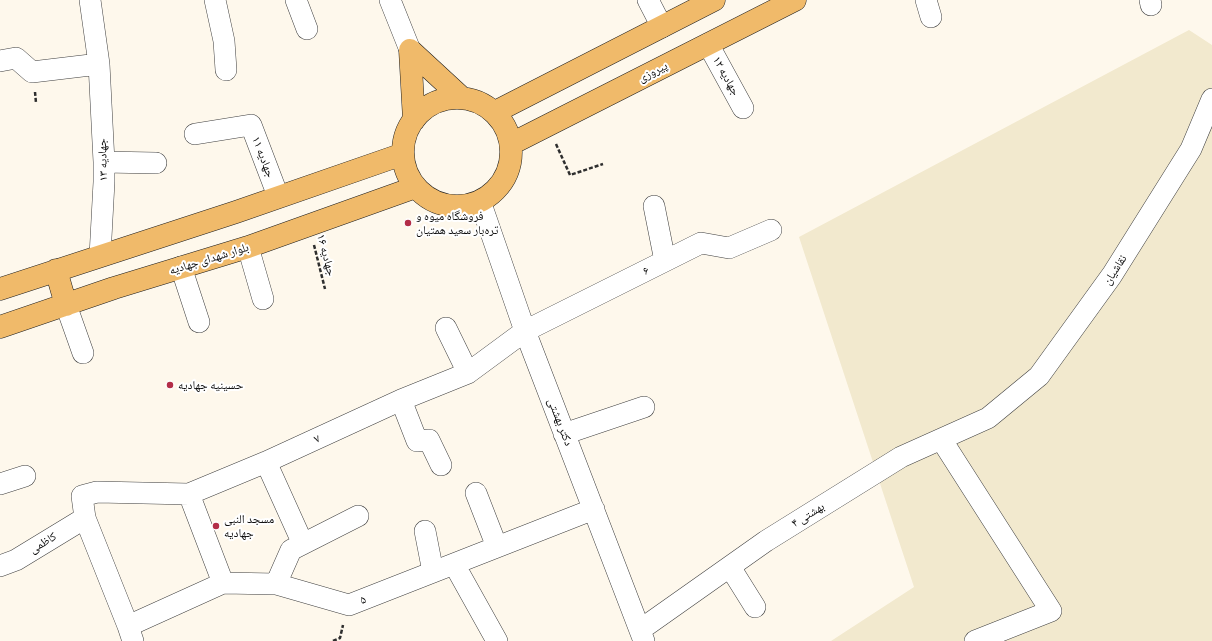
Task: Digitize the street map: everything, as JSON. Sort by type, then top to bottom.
[{"type":"main road","points":[[495,112],[714,0]]},
{"type":"main road","name":"پیروزی","points":[[511,144],[795,0]]},
{"type":"main road","points":[[410,50],[462,98]]},
{"type":"main road","points":[[410,50],[414,120]]},
{"type":"main road","points":[[462,98],[480,102],[495,112],[506,127],[511,144],[511,161],[505,178],[494,192],[480,201],[463,206],[446,205],[429,199],[416,187],[407,172],[403,154],[406,136],[414,120],[427,107],[444,99],[462,98]]},
{"type":"main road","points":[[0,289],[236,212],[278,196],[403,154]]},
{"type":"main road","name":"بلوار شهدای جهادیه","points":[[0,327],[114,288],[248,247],[416,187]]},
{"type":"main road","points":[[56,270],[66,305]]},
{"type":"street","name":"جهادیه ۱۳","points":[[90,0],[99,64],[104,162],[100,256]]},
{"type":"street","points":[[215,0],[224,41],[226,70]]},
{"type":"street","points":[[296,0],[307,29]]},
{"type":"street","points":[[390,0],[410,50]]},
{"type":"street","points":[[648,0],[662,27]]},
{"type":"street","name":"جهادیه ۱۲","points":[[708,44],[743,108]]},
{"type":"street","points":[[0,61],[16,58],[32,72],[99,64]]},
{"type":"street","name":"نقاشیان","points":[[988,418],[1039,376],[1112,275],[1191,149],[1212,99]]},
{"type":"street","name":"جهادیه ۱۱","points":[[195,134],[251,125],[278,196]]},
{"type":"street","points":[[104,162],[156,163]]},
{"type":"street","name":"دکتر بهشتی","points":[[480,201],[525,331],[642,636]]},
{"type":"street","points":[[654,206],[665,261]]},
{"type":"street","name":"۶","points":[[525,331],[701,243],[729,248],[771,230]]},
{"type":"street","points":[[248,247],[263,299]]},
{"type":"street","points":[[181,267],[199,322]]},
{"type":"street","points":[[66,305],[83,353]]},
{"type":"street","points":[[446,328],[468,373]]},
{"type":"street","name":"۷","points":[[189,494],[266,462],[401,400],[468,373],[525,331]]},
{"type":"street","points":[[401,400],[417,441],[430,440],[441,465]]},
{"type":"street","points":[[564,434],[644,407]]},
{"type":"street","name":"بهشتی ۴","points":[[642,636],[730,566],[766,541],[901,457],[988,418]]},
{"type":"street","points":[[941,439],[1051,611],[975,641]]},
{"type":"street","points":[[266,462],[303,544]]},
{"type":"street","points":[[0,484],[25,476]]},
{"type":"street","points":[[130,634],[85,518],[82,496],[97,492],[189,494],[223,583]]},
{"type":"street","points":[[476,493],[497,547]]},
{"type":"street","name":"۵","points":[[130,634],[223,583],[276,584],[349,605],[594,509]]},
{"type":"street","points":[[276,584],[291,550],[358,516]]},
{"type":"street","name":"کاظمی","points":[[0,566],[16,560],[85,518]]},
{"type":"street","points":[[425,531],[433,572]]},
{"type":"street","points":[[454,564],[497,641]]},
{"type":"street","points":[[730,566],[755,606]]},
{"type":"path","points":[[548,125],[570,175],[603,164]]},
{"type":"path","name":"جهادیه ۱۶","points":[[308,225],[325,289]]},
{"type":"shaded area","points":[[1189,30],[1212,45],[1212,641],[831,641],[914,587],[799,237]]},
{"type":"place","name":"فروشگاه میوه و تره‌بار سعید همتیان","points":[[408,223]]},
{"type":"place","name":"حسینیه جهادیه","points":[[170,385]]},
{"type":"place","name":"مسجد النبی جهادیه","points":[[216,526]]}]
